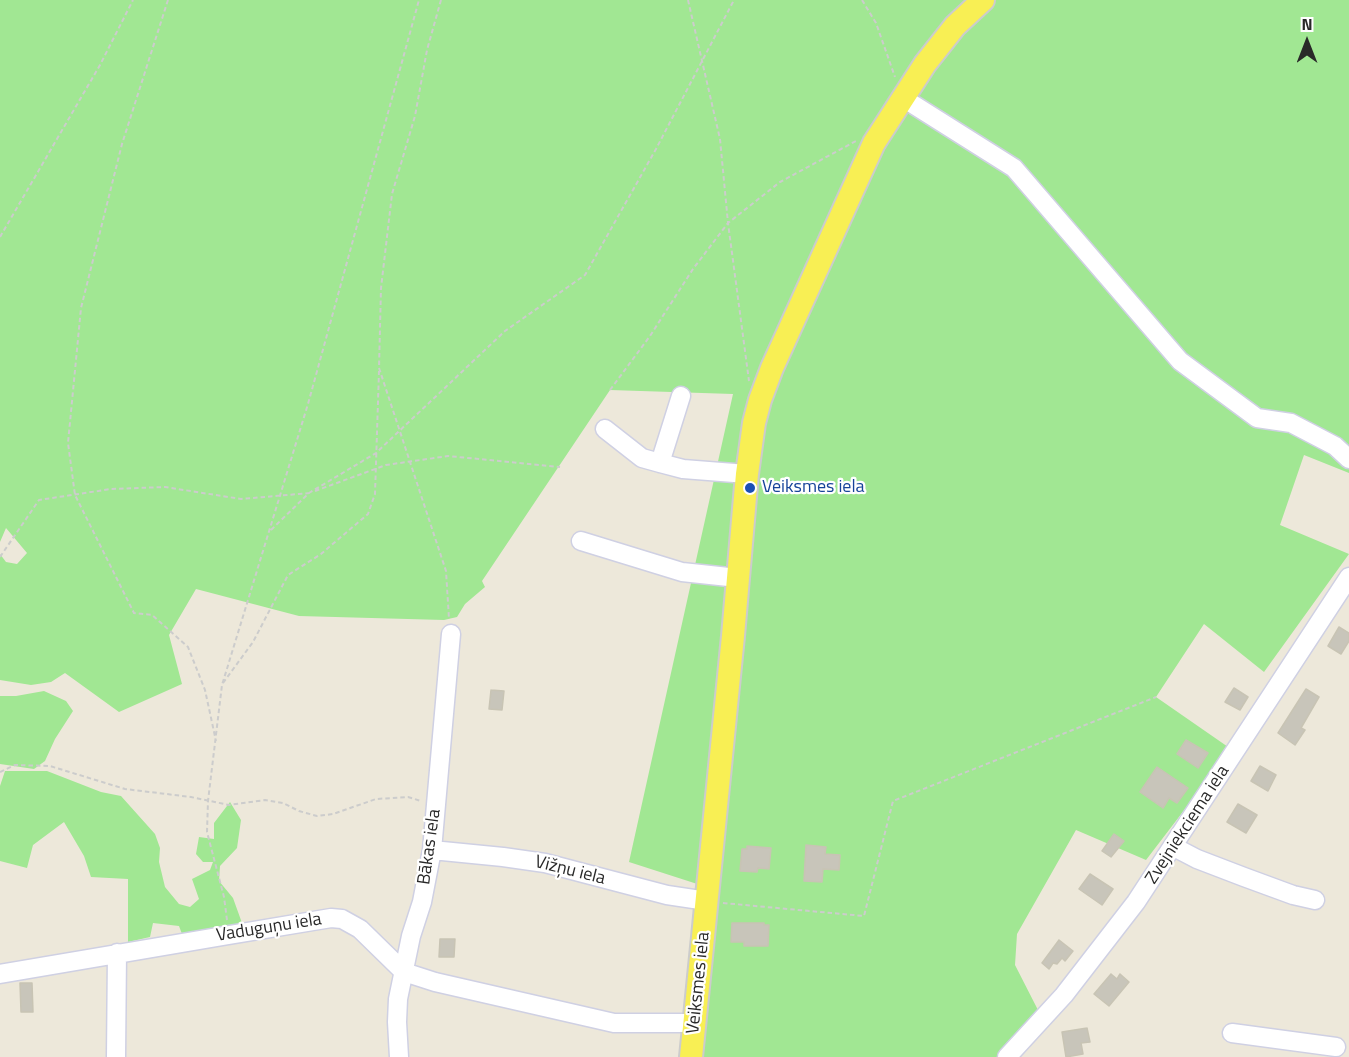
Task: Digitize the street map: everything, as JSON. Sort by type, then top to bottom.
[{"type":"main road","name":"Veiksmes iela","points":[[691,1057],[747,474],[754,423],[763,387],[856,183],[885,125],[955,26],[983,0]]},
{"type":"street","points":[[903,98],[1014,168],[1180,361],[1257,418],[1291,423],[1335,446],[1349,459]]},
{"type":"street","points":[[660,463],[681,396]]},
{"type":"street","points":[[605,429],[642,458],[683,469],[747,474]]},
{"type":"street","points":[[581,541],[682,572],[738,578]]},
{"type":"street","name":"Zvejniekciema iela","points":[[1007,1057],[1079,976],[1136,902],[1349,577]]},
{"type":"street","name":"Bākas iela","points":[[399,1057],[398,999],[411,936],[422,902],[432,850],[451,634]]},
{"type":"street","points":[[1174,847],[1197,859],[1244,877],[1293,895],[1315,900]]},
{"type":"street","name":"Vižņu iela","points":[[432,850],[503,856],[545,863],[667,895],[707,901]]},
{"type":"street","name":"Vaduguņu iela","points":[[0,974],[331,918],[342,919],[360,929],[404,972],[435,982],[614,1023],[695,1023]]},
{"type":"street","points":[[116,1057],[117,953]]},
{"type":"street","points":[[1232,1033],[1279,1048],[1336,1047]]},
{"type":"path","points":[[0,237],[100,65],[133,0]]},
{"type":"path","points":[[168,0],[122,144],[81,308],[68,443],[75,495],[134,613],[152,615],[188,647],[206,690],[216,744]]},
{"type":"path","points":[[229,935],[224,897],[207,832],[208,801],[222,685],[308,404],[419,0]]},
{"type":"path","points":[[222,685],[253,642],[288,575],[321,554],[368,514],[375,494],[381,288],[392,194],[414,116],[427,50],[441,0]]},
{"type":"path","points":[[687,0],[720,139],[728,223],[749,387]]},
{"type":"path","points":[[268,532],[309,493],[376,453],[505,332],[585,275],[656,149],[734,0]]},
{"type":"path","points":[[862,0],[876,23],[903,98]]},
{"type":"path","points":[[610,390],[650,336],[693,269],[728,223],[780,182],[885,125]]},
{"type":"path","points":[[379,368],[446,571],[451,634]]},
{"type":"path","points":[[0,557],[39,500],[111,489],[165,487],[241,499],[309,493],[386,465],[448,456],[560,467]]},
{"type":"path","points":[[707,901],[864,915],[893,801],[1156,697]]},
{"type":"path","points":[[0,772],[15,765],[50,766],[125,789],[229,805],[265,800],[283,803],[317,816],[333,814],[376,800],[408,797],[436,804]]},
{"type":"green space","points":[[0,0],[1349,0],[1349,473],[1304,455],[1280,525],[1349,554],[1264,672],[1204,624],[1156,697],[1231,749],[1146,860],[1076,830],[1017,934],[1015,965],[1039,1012],[1014,1057],[702,1057],[719,891],[629,862],[733,394],[610,390],[482,581],[485,587],[465,604],[457,617],[444,620],[299,616],[196,589],[169,635],[182,684],[119,712],[65,673],[51,682],[31,685],[0,680],[0,554],[6,562],[17,564],[27,553],[6,528],[0,542]]},
{"type":"green space","points":[[44,691],[66,701],[73,711],[55,739],[45,761],[34,769],[0,764],[0,696],[16,696]]},
{"type":"green space","points":[[5,771],[47,771],[101,792],[121,796],[155,834],[160,848],[159,862],[165,887],[179,904],[190,907],[199,899],[192,879],[210,870],[213,862],[203,862],[196,854],[199,837],[214,839],[214,823],[230,802],[241,820],[237,848],[220,866],[219,881],[233,898],[242,923],[182,934],[179,926],[153,923],[150,937],[128,942],[128,879],[91,877],[84,856],[64,822],[33,845],[27,868],[0,861],[0,786]]},
{"type":"building","points":[[1339,627],[1349,633],[1349,641],[1341,654],[1328,646]]},
{"type":"building","points":[[1234,688],[1248,697],[1240,710],[1225,702]]},
{"type":"building","points":[[1306,689],[1319,697],[1301,728],[1305,730],[1295,745],[1278,733]]},
{"type":"building","points":[[491,690],[504,691],[502,710],[489,709]]},
{"type":"building","points":[[1186,740],[1208,753],[1198,768],[1177,754]]},
{"type":"building","points":[[1260,766],[1276,775],[1268,791],[1251,781]]},
{"type":"building","points":[[1157,767],[1188,788],[1177,803],[1169,798],[1163,808],[1140,792]]},
{"type":"building","points":[[1238,804],[1257,815],[1246,833],[1227,822]]},
{"type":"building","points":[[1114,834],[1124,841],[1111,857],[1102,851]]},
{"type":"building","points":[[806,845],[826,847],[825,854],[840,855],[839,870],[823,869],[822,882],[804,881]]},
{"type":"building","points":[[747,846],[771,848],[769,869],[758,868],[757,872],[740,871],[742,849],[747,849]]},
{"type":"building","points":[[1090,874],[1113,889],[1102,905],[1079,889]]},
{"type":"building","points":[[732,923],[769,925],[768,946],[744,946],[744,942],[731,942]]},
{"type":"building","points":[[440,939],[455,939],[454,957],[439,957]]},
{"type":"building","points":[[1059,940],[1073,951],[1065,961],[1062,958],[1057,964],[1053,963],[1049,969],[1042,963]]},
{"type":"building","points":[[1111,974],[1117,979],[1120,974],[1129,982],[1109,1006],[1094,994]]},
{"type":"building","points":[[20,983],[32,983],[33,1012],[21,1012]]},
{"type":"building","points":[[1087,1028],[1090,1042],[1081,1043],[1083,1054],[1066,1057],[1062,1032]]},
{"type":"place","name":"Veiksmes iela","points":[[750,488]]}]
